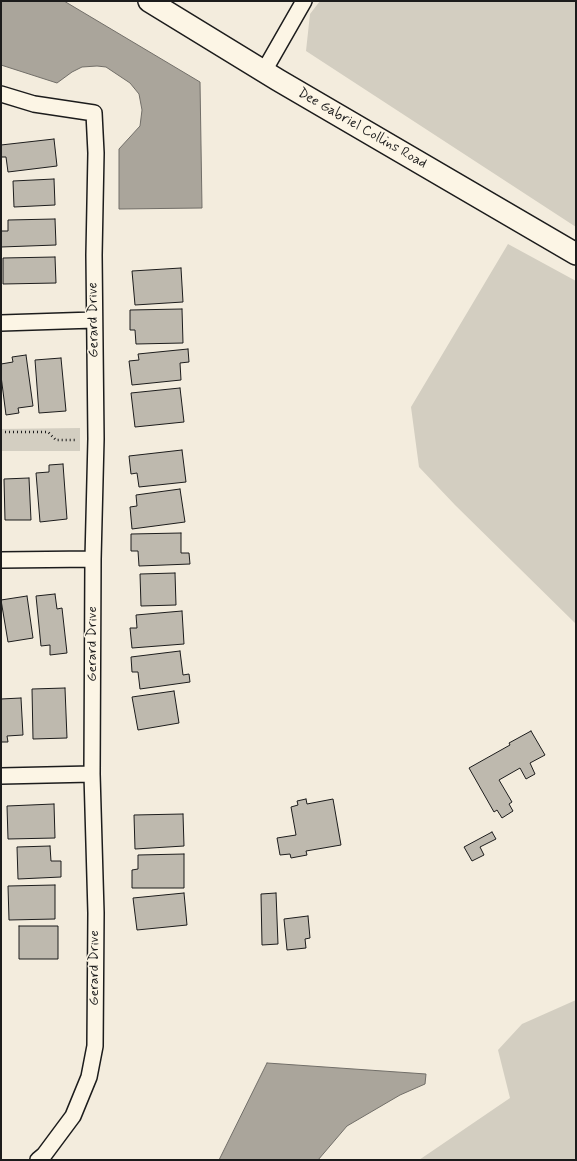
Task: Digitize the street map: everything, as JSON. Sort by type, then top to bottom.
[{"type":"street","name":"Dee Gabriel Collins Road","points":[[149,1],[264,71],[576,254]]},
{"type":"street","points":[[264,71],[304,1]]},
{"type":"street","name":"Gerard Drive","points":[[1,94],[34,104],[94,113],[96,153],[94,255],[96,439],[93,559],[92,774],[96,913],[95,1046],[89,1077],[73,1116],[44,1155],[38,1160]]},
{"type":"street","points":[[1,323],[94,320]]},
{"type":"street","points":[[1,560],[93,559]]},
{"type":"street","points":[[1,776],[92,774]]},
{"type":"path","points":[[1,432],[48,432],[56,440],[76,440]]},
{"type":"shaded area","points":[[1,1],[64,1],[200,82],[202,208],[119,209],[119,149],[140,126],[142,110],[139,94],[130,83],[106,67],[82,67],[57,83],[1,65]]},
{"type":"shaded area","points":[[320,1],[576,1],[576,227],[306,51],[310,14]]},
{"type":"shaded area","points":[[508,244],[576,281],[576,624],[455,505],[419,467],[411,407]]},
{"type":"shaded area","points":[[80,428],[80,451],[1,451],[1,429]]},
{"type":"shaded area","points":[[576,1000],[576,1160],[419,1160],[510,1098],[498,1050],[522,1024]]},
{"type":"shaded area","points":[[267,1063],[426,1074],[425,1084],[400,1095],[347,1126],[318,1160],[219,1160]]},
{"type":"building","points":[[54,139],[57,166],[8,172],[6,157],[1,157],[1,145]]},
{"type":"building","points":[[54,179],[55,205],[14,207],[13,181]]},
{"type":"building","points":[[55,219],[56,245],[1,247],[1,231],[8,231],[8,220]]},
{"type":"building","points":[[55,257],[56,283],[3,284],[3,258]]},
{"type":"building","points":[[181,268],[183,302],[135,305],[132,271]]},
{"type":"building","points":[[182,309],[183,343],[136,344],[135,330],[130,330],[130,310]]},
{"type":"building","points":[[188,349],[189,362],[180,363],[181,380],[132,385],[129,361],[139,360],[138,354]]},
{"type":"building","points":[[26,355],[33,406],[18,408],[19,413],[6,415],[1,364],[13,362],[12,357]]},
{"type":"building","points":[[61,358],[66,411],[39,413],[35,360]]},
{"type":"building","points":[[180,388],[184,422],[135,427],[131,393]]},
{"type":"building","points":[[182,450],[186,482],[139,487],[137,473],[131,474],[129,456]]},
{"type":"building","points":[[63,464],[67,519],[40,522],[36,473],[49,472],[49,465]]},
{"type":"building","points":[[29,478],[31,520],[5,520],[4,479]]},
{"type":"building","points":[[180,489],[185,522],[132,529],[130,507],[137,506],[136,495]]},
{"type":"building","points":[[181,533],[181,553],[189,553],[190,564],[139,566],[138,551],[131,551],[131,534]]},
{"type":"building","points":[[175,573],[176,605],[141,606],[140,574]]},
{"type":"building","points":[[55,594],[57,609],[62,608],[67,653],[50,655],[50,645],[41,646],[36,596]]},
{"type":"building","points":[[27,596],[33,638],[8,642],[1,600]]},
{"type":"building","points":[[182,611],[184,644],[132,648],[130,628],[137,628],[136,615]]},
{"type":"building","points":[[180,651],[183,675],[189,674],[190,682],[140,689],[138,672],[132,672],[131,657]]},
{"type":"building","points":[[65,688],[67,738],[33,739],[32,689]]},
{"type":"building","points":[[174,691],[179,723],[138,730],[132,697]]},
{"type":"building","points":[[21,698],[23,735],[7,736],[8,742],[1,742],[1,699]]},
{"type":"building","points":[[531,731],[545,755],[530,763],[535,774],[526,779],[520,768],[499,780],[512,802],[509,804],[513,811],[502,818],[497,810],[494,812],[469,768],[510,745],[509,743]]},
{"type":"building","points":[[306,799],[307,804],[333,799],[341,845],[306,851],[307,855],[291,858],[290,854],[280,855],[277,838],[296,835],[291,807],[298,805],[297,801]]},
{"type":"building","points":[[54,804],[55,838],[8,839],[7,806]]},
{"type":"building","points":[[183,814],[184,846],[135,849],[134,815]]},
{"type":"building","points":[[492,832],[496,839],[480,847],[484,855],[472,861],[464,847]]},
{"type":"building","points":[[50,846],[51,861],[61,861],[61,877],[18,879],[17,847]]},
{"type":"building","points":[[184,854],[184,888],[132,888],[132,870],[138,869],[138,855]]},
{"type":"building","points":[[55,885],[55,919],[9,920],[8,886]]},
{"type":"building","points":[[184,893],[187,925],[137,930],[133,898]]},
{"type":"building","points":[[276,893],[278,944],[262,945],[261,894]]},
{"type":"building","points":[[308,916],[310,938],[305,939],[306,948],[287,950],[284,919]]},
{"type":"building","points":[[19,926],[58,926],[58,959],[19,959]]}]
